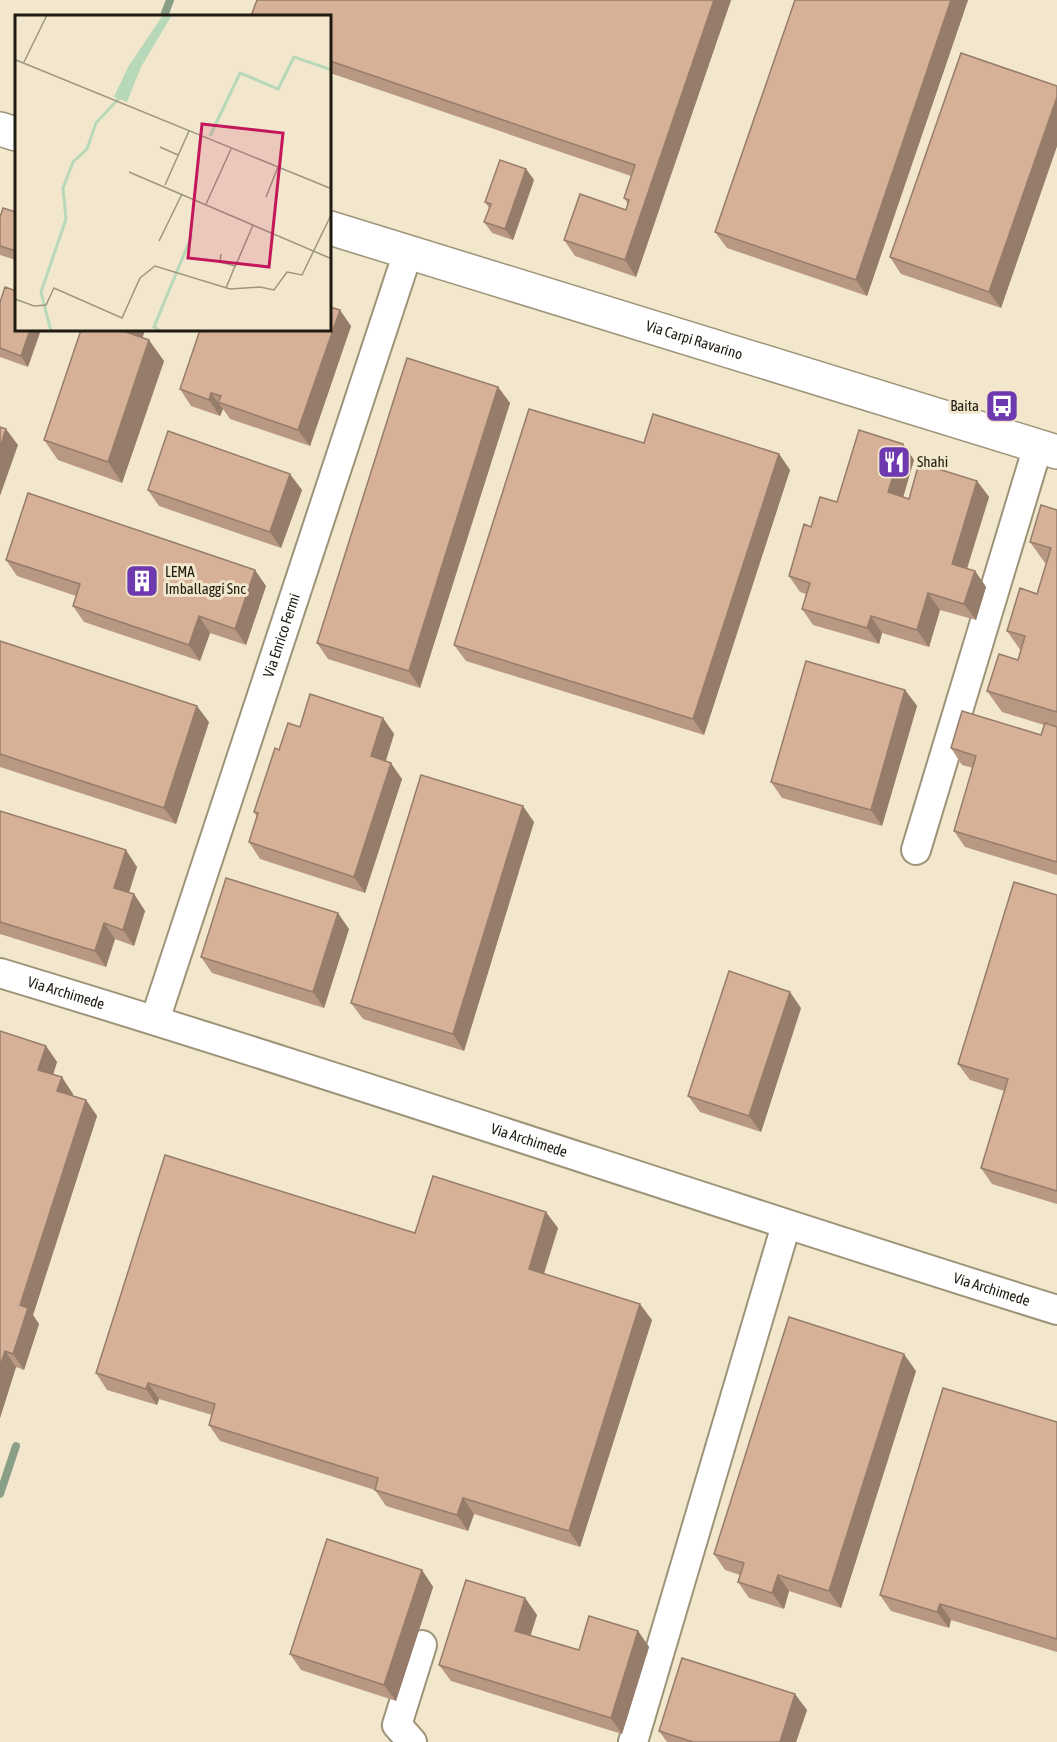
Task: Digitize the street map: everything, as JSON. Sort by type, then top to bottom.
[{"type":"main road","points":[[0,129],[15,134]]},
{"type":"main road","name":"Via Carpi Ravarino","points":[[332,229],[1048,449]]},
{"type":"street","name":"Via Enrico Fermi","points":[[155,1020],[408,252]]},
{"type":"street","points":[[916,850],[1048,449]]},
{"type":"street","name":"Via Archimede","points":[[0,973],[155,1020],[786,1225],[1057,1310]]},
{"type":"street","points":[[633,1742],[786,1225]]},
{"type":"street","points":[[412,1742],[397,1725],[422,1645]]},
{"type":"building","points":[[257,0],[714,0],[625,260],[564,240],[580,194],[626,210],[629,200],[624,198],[635,165],[332,62],[332,15],[251,15]]},
{"type":"building","points":[[795,0],[951,0],[856,280],[715,232]]},
{"type":"building","points":[[961,53],[1057,86],[1057,97],[989,292],[890,257]]},
{"type":"building","points":[[500,160],[526,169],[505,229],[484,222],[491,204],[485,202]]},
{"type":"building","points":[[3,208],[15,212],[15,251],[0,246],[0,217]]},
{"type":"building","points":[[5,287],[15,291],[15,332],[29,332],[21,356],[0,348],[0,302]]},
{"type":"building","points":[[332,308],[340,310],[298,430],[218,402],[221,396],[211,393],[209,400],[180,389],[199,332],[332,332]]},
{"type":"building","points":[[80,332],[126,332],[149,340],[108,462],[44,440]]},
{"type":"building","points":[[407,358],[498,387],[409,671],[317,643]]},
{"type":"building","points":[[529,409],[644,443],[653,414],[779,454],[693,719],[454,645]]},
{"type":"building","points":[[0,427],[6,429],[0,447]]},
{"type":"building","points":[[859,430],[903,444],[888,492],[909,499],[919,463],[977,481],[952,564],[975,571],[964,604],[928,593],[917,630],[871,616],[867,628],[802,609],[810,583],[789,576],[804,524],[811,527],[820,497],[837,502]]},
{"type":"building","points":[[168,431],[290,474],[270,532],[148,490]]},
{"type":"building","name":"LEMA Imballaggi Snc","points":[[28,493],[255,570],[235,629],[199,616],[189,645],[73,606],[80,584],[6,560]]},
{"type":"building","points":[[1041,505],[1057,510],[1057,712],[987,691],[999,654],[1018,660],[1025,636],[1007,631],[1020,588],[1037,594],[1051,548],[1030,542]]},
{"type":"building","points":[[0,641],[197,706],[164,808],[0,754]]},
{"type":"building","points":[[806,661],[905,690],[871,810],[771,782]]},
{"type":"building","points":[[310,694],[383,718],[371,756],[391,763],[354,877],[249,842],[258,813],[254,812],[275,748],[279,750],[288,723],[300,727]]},
{"type":"building","points":[[962,711],[1041,735],[1045,723],[1057,727],[1057,862],[954,831],[976,756],[951,748]]},
{"type":"building","points":[[421,775],[523,806],[453,1034],[351,1003]]},
{"type":"building","points":[[0,811],[126,850],[114,888],[134,894],[123,930],[104,923],[95,951],[0,922]]},
{"type":"building","points":[[226,878],[338,913],[313,992],[201,957]]},
{"type":"building","points":[[1014,882],[1057,895],[1057,1191],[981,1168],[1008,1079],[958,1064]]},
{"type":"building","points":[[729,971],[790,992],[749,1116],[688,1096]]},
{"type":"building","points":[[0,1031],[46,1046],[38,1070],[62,1077],[57,1091],[86,1100],[20,1305],[28,1308],[13,1354],[5,1351],[0,1367]]},
{"type":"building","points":[[165,1155],[415,1233],[433,1176],[546,1212],[529,1269],[640,1304],[569,1531],[463,1498],[457,1515],[375,1490],[378,1478],[209,1425],[215,1404],[148,1383],[146,1389],[96,1373]]},
{"type":"building","points":[[789,1317],[904,1354],[829,1591],[778,1575],[772,1593],[738,1582],[744,1563],[714,1554]]},
{"type":"building","points":[[943,1388],[1057,1422],[1057,1639],[940,1604],[937,1612],[880,1595]]},
{"type":"building","points":[[327,1539],[422,1570],[384,1685],[290,1654]]},
{"type":"building","points":[[466,1580],[525,1598],[515,1631],[579,1650],[589,1616],[638,1631],[611,1718],[439,1665]]},
{"type":"building","points":[[682,1658],[795,1694],[780,1742],[693,1742],[659,1731]]},
{"type":"waterway","points":[[164,15],[170,0]]},
{"type":"waterway","points":[[0,1494],[16,1446]]},
{"type":"place","name":"Baita","points":[[1002,406]]},
{"type":"place","name":"Shahi","points":[[894,462]]},
{"type":"place","name":"LEMA Imballaggi Snc","points":[[142,581]]}]
